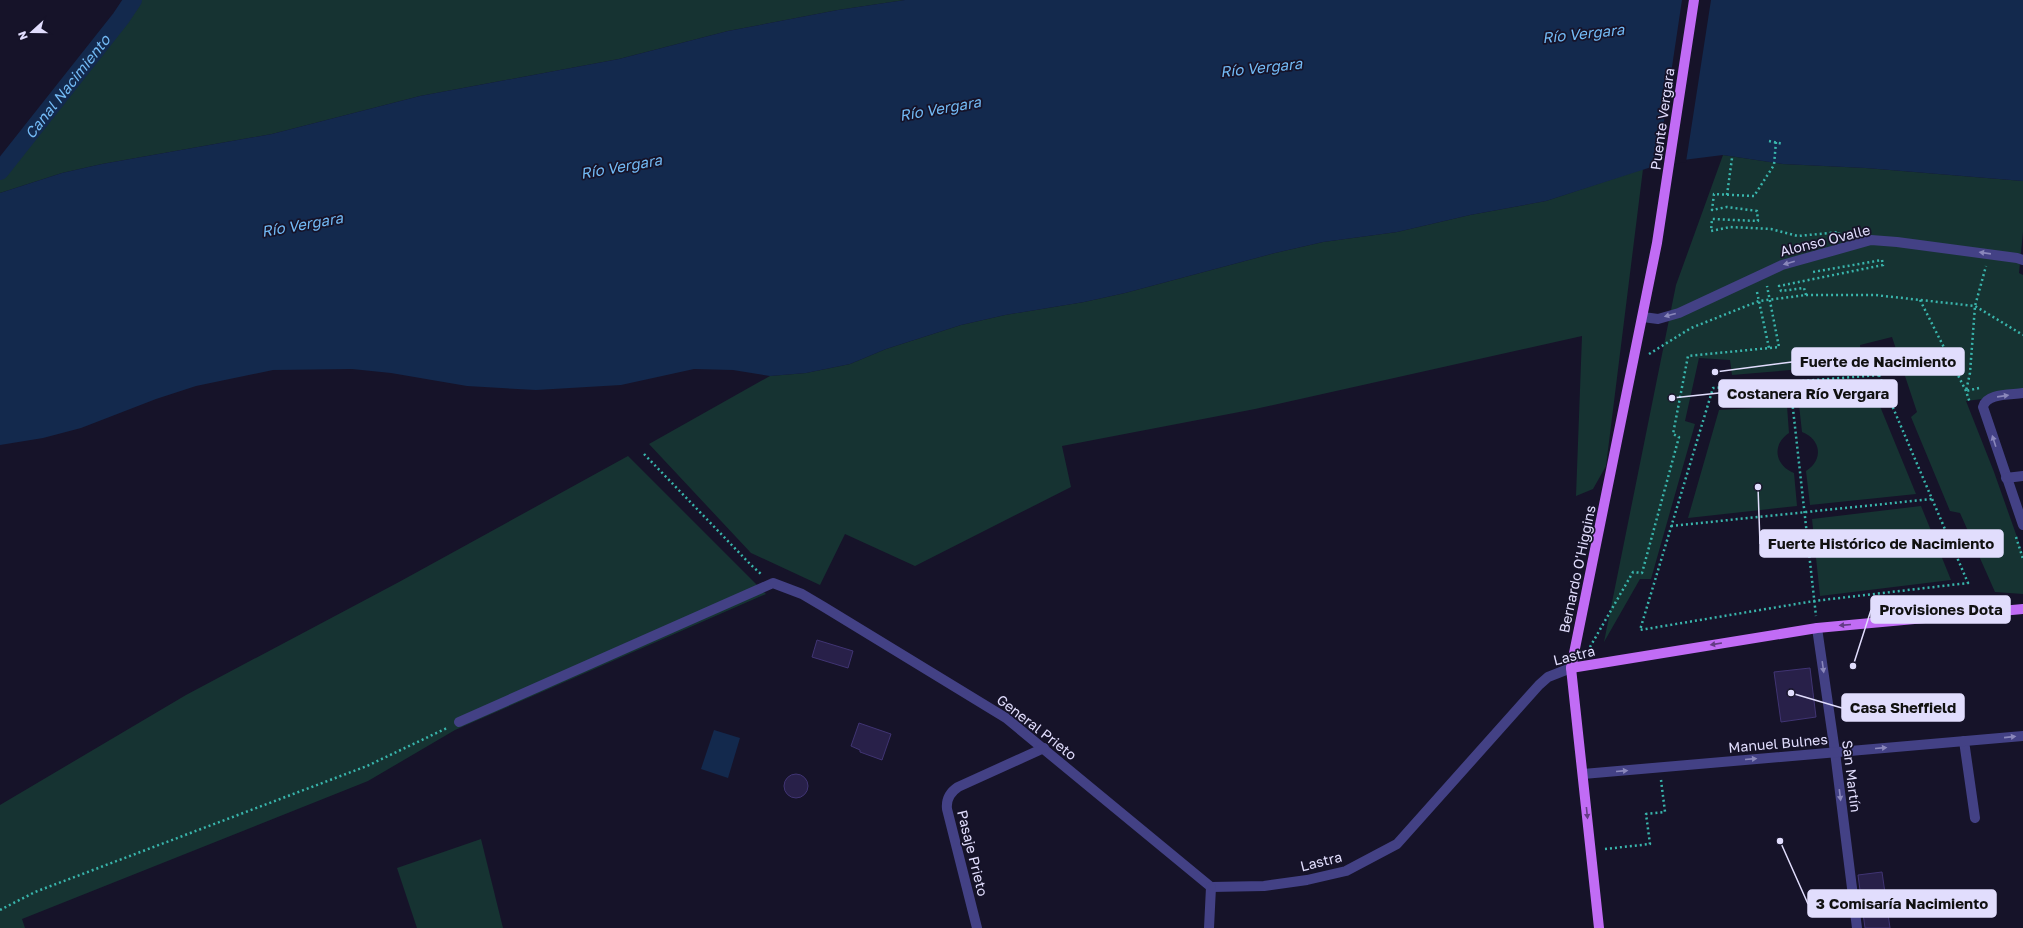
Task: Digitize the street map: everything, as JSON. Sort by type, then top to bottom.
[{"type":"main road","name":"Puente Vergara","points":[[1658,243],[1694,0]]},
{"type":"main road","name":"Bernardo O'Higgins","points":[[1599,928],[1590,851],[1575,667],[1658,243]]},
{"type":"main road","name":"Lastra","points":[[1575,667],[1817,628],[2023,609]]},
{"type":"street","name":"Alonso Ovalle","points":[[1643,317],[1658,319],[1679,313],[1764,272],[1840,248],[1871,240],[1990,254],[2023,260]]},
{"type":"street","points":[[2023,393],[1990,398],[1985,402],[1983,407],[2023,525]]},
{"type":"street","points":[[2006,478],[2023,476]]},
{"type":"street","points":[[459,722],[773,583]]},
{"type":"street","name":"General Prieto","points":[[773,583],[802,594],[1006,718],[1211,887]]},
{"type":"street","name":"San Martín","points":[[1817,628],[1835,752],[1856,928]]},
{"type":"street","name":"Lastra","points":[[1211,887],[1264,886],[1307,880],[1346,871],[1396,844],[1548,676],[1575,667]]},
{"type":"street","name":"Manuel Bulnes","points":[[1583,774],[2023,736]]},
{"type":"street","points":[[1964,741],[1975,818]]},
{"type":"street","name":"Pasaje Prieto","points":[[977,928],[947,809],[947,800],[951,793],[958,787],[1044,748]]},
{"type":"street","points":[[1209,928],[1211,887]]},
{"type":"path","points":[[1769,140],[1783,144]]},
{"type":"path","points":[[1776,142],[1774,165],[1754,196],[1714,194],[1712,210],[1727,207],[1758,211],[1758,221],[1712,219],[1711,231],[1730,227],[1770,229],[1798,236],[1839,232],[1840,248]]},
{"type":"path","points":[[1727,195],[1732,158]]},
{"type":"path","points":[[1966,391],[1970,373],[1975,306],[1990,254]]},
{"type":"path","points":[[1800,260],[1803,274],[1882,260],[1883,265],[1780,286],[1781,291],[1804,288],[1806,295]]},
{"type":"path","points":[[1634,363],[1691,328],[1758,301],[1806,295],[1875,295],[1975,306],[2023,335]]},
{"type":"path","points":[[1575,667],[1633,572],[1642,573],[1679,437],[1673,434],[1688,356],[1779,347],[1770,300]]},
{"type":"path","points":[[1758,301],[1769,348]]},
{"type":"path","points":[[1879,375],[1932,499],[1968,583],[1814,601],[1640,630],[1713,388],[1879,375]]},
{"type":"path","points":[[1790,382],[1817,628]]},
{"type":"path","points":[[644,454],[751,565],[773,583]]},
{"type":"path","points":[[1671,526],[1932,499]]},
{"type":"path","points":[[0,910],[35,892],[367,766],[459,722]]},
{"type":"path","points":[[1590,851],[1650,844],[1646,814],[1665,812],[1659,767]]},
{"type":"green space","points":[[133,0],[905,0],[838,10],[728,31],[619,59],[420,96],[272,134],[102,164],[62,173],[0,193],[0,171],[121,18]]},
{"type":"green space","points":[[1723,155],[1783,164],[1866,168],[2023,181],[2023,232],[2019,273],[2023,275],[2023,394],[1966,401],[1994,472],[2023,554],[2023,594],[1995,592],[1960,513],[1950,511],[1911,417],[1917,412],[1892,337],[1860,345],[1862,364],[1732,375],[1730,360],[1699,358],[1685,421],[1695,424],[1651,579],[1640,579],[1604,642],[1676,285]]},
{"type":"green space","points":[[1643,169],[1606,466],[1593,489],[1576,496],[1582,336],[1255,409],[1062,446],[1071,487],[915,566],[845,534],[820,585],[751,553],[649,444],[770,376],[806,373],[850,364],[886,349],[961,325],[1005,315],[1084,302],[1125,293],[1275,253],[1323,242],[1397,232],[1470,215],[1546,201]]},
{"type":"green space","points":[[1877,399],[1916,494],[1810,505],[1806,471],[1816,461],[1818,450],[1813,440],[1802,432],[1799,405]]},
{"type":"green space","points":[[1787,406],[1789,433],[1780,443],[1778,454],[1782,465],[1794,473],[1797,506],[1688,518],[1719,410]]},
{"type":"green space","points":[[628,456],[766,594],[455,730],[368,781],[22,919],[25,928],[0,928],[0,805],[186,695],[399,582]]},
{"type":"green space","points":[[1921,506],[1951,580],[1820,596],[1812,519]]},
{"type":"green space","points":[[481,839],[503,928],[417,928],[397,868]]},
{"type":"water","name":"Río Vergara","points":[[905,0],[2023,0],[2023,181],[1866,168],[1783,164],[1723,155],[1667,162],[1546,201],[1470,215],[1397,232],[1323,242],[1275,253],[1125,293],[1084,302],[1005,315],[961,325],[886,349],[850,364],[806,373],[770,376],[733,370],[694,369],[621,385],[536,390],[467,386],[391,373],[352,369],[273,370],[196,386],[156,399],[81,428],[43,438],[0,445],[0,193],[62,173],[102,164],[272,134],[420,96],[619,59],[728,31],[838,10]]},
{"type":"water","points":[[714,730],[740,738],[728,778],[701,769]]},
{"type":"pier","points":[[1682,0],[1711,0],[1686,162],[1657,167]]},
{"type":"building","points":[[817,640],[853,651],[848,668],[812,657]]},
{"type":"building","points":[[1810,668],[1816,717],[1781,722],[1774,672]]},
{"type":"building","points":[[859,723],[891,734],[882,760],[860,752],[860,750],[851,746]]},
{"type":"building","points":[[796,774],[805,777],[808,786],[805,795],[796,798],[787,795],[784,786],[787,777]]},
{"type":"building","points":[[1882,872],[1890,928],[1865,928],[1858,875]]},
{"type":"waterway","name":"Canal Nacimiento","points":[[0,171],[121,18],[133,0]]},
{"type":"place","name":"Fuerte de Nacimiento","points":[[1715,372]]},
{"type":"place","name":"Costanera Río Vergara","points":[[1672,398]]},
{"type":"place","name":"Fuerte Histórico de Nacimiento","points":[[1758,487]]},
{"type":"place","name":"Provisiones Dota","points":[[1853,666]]},
{"type":"place","name":"Casa Sheffield","points":[[1791,693]]},
{"type":"place","name":"3 Comisaría Nacimiento","points":[[1780,841]]}]
